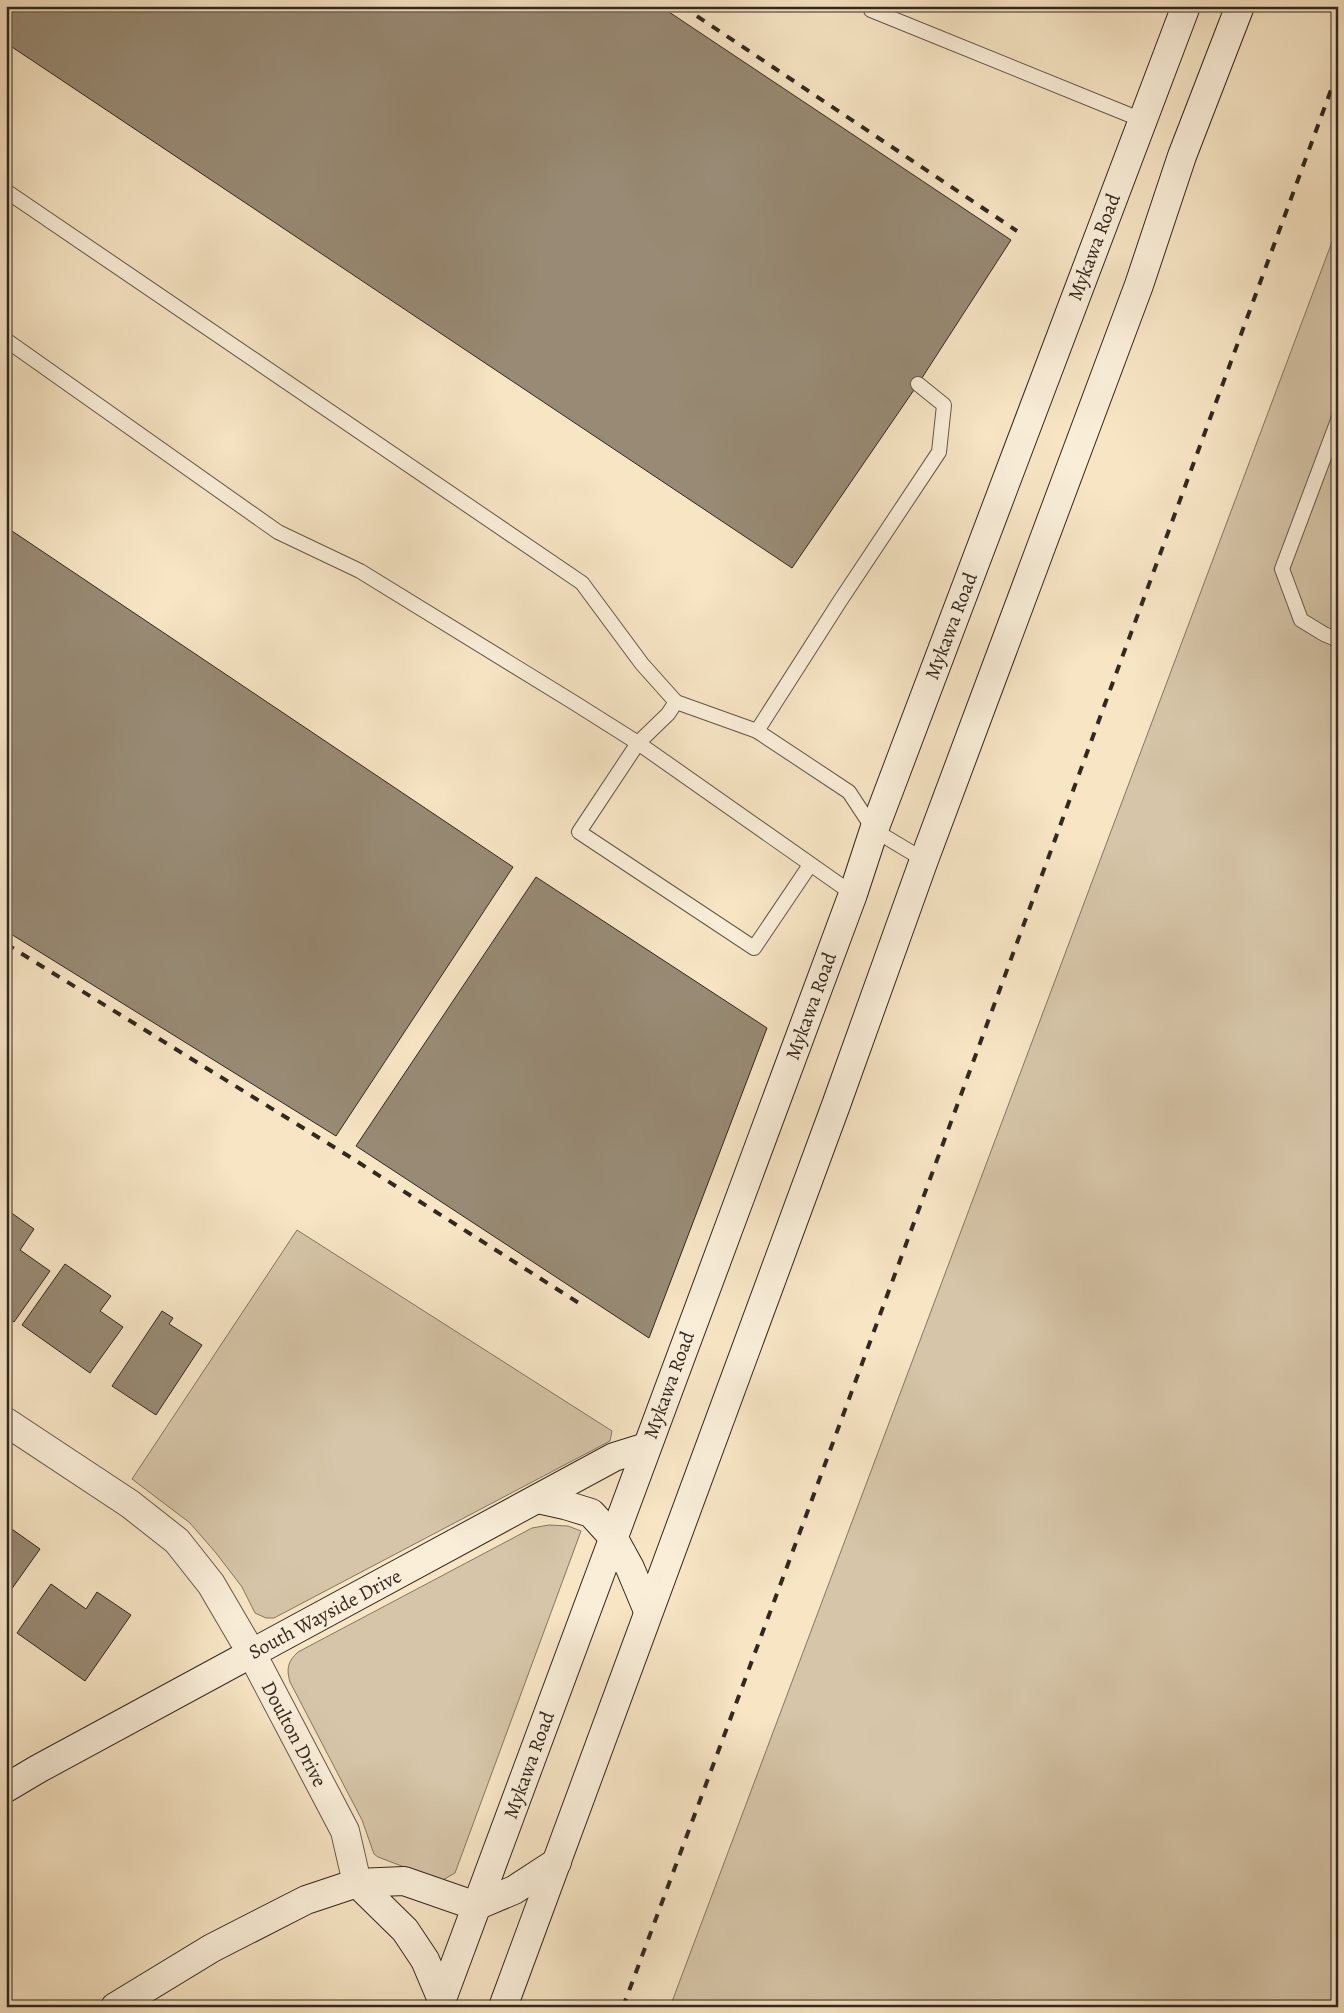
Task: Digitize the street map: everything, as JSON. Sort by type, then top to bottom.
[{"type":"main road","name":"Mykawa Road","points":[[441,2004],[646,1447],[853,894],[874,830],[1186,6]]},
{"type":"main road","points":[[503,2007],[622,1689],[648,1611],[819,1151],[924,860],[1139,285],[1182,156],[1240,6]]},
{"type":"main road","name":"Doulton Drive","points":[[6,1422],[130,1504],[177,1541],[211,1584],[252,1654],[345,1830],[358,1884]]},
{"type":"main road","name":"South Wayside Drive","points":[[6,1788],[614,1456],[646,1447]]},
{"type":"main road","points":[[538,1499],[591,1513],[613,1537],[630,1568],[648,1611]]},
{"type":"main road","points":[[115,2007],[212,1948],[306,1900],[358,1884],[404,1881],[476,1906],[514,1890],[557,1862]]},
{"type":"main road","points":[[358,1884],[405,1930],[425,1960],[441,2004]]},
{"type":"lane","points":[[870,6],[870,10],[1142,120]]},
{"type":"lane","points":[[6,191],[582,583],[642,664],[676,702],[757,731],[849,792],[874,830],[924,860]]},
{"type":"lane","points":[[6,340],[278,532],[360,571],[638,743],[853,894]]},
{"type":"lane","points":[[757,731],[840,601],[940,452],[944,405],[918,384]]},
{"type":"lane","points":[[1338,420],[1282,569],[1301,620],[1338,640]]},
{"type":"lane","points":[[676,702],[668,714],[638,743],[579,832],[754,948],[810,865]]},
{"type":"shaded area","points":[[1338,226],[1338,2007],[670,2007]]},
{"type":"shaded area","points":[[297,1230],[612,1431],[610,1441],[274,1618],[266,1618],[255,1613],[242,1587],[190,1523],[132,1479]]},
{"type":"shaded area","points":[[549,1525],[568,1526],[581,1531],[455,1873],[441,1881],[378,1857],[374,1854],[362,1820],[290,1682],[288,1669],[290,1662],[298,1652],[532,1528]]},
{"type":"building","points":[[6,6],[660,6],[1011,240],[918,384],[792,568],[6,43]]},
{"type":"building","points":[[6,527],[513,867],[336,1136],[6,931]]},
{"type":"building","points":[[536,877],[767,1028],[649,1338],[356,1146]]},
{"type":"building","points":[[6,1209],[34,1229],[20,1250],[50,1271],[14,1322],[6,1317]]},
{"type":"building","points":[[65,1264],[111,1296],[100,1311],[123,1327],[90,1373],[22,1325]]},
{"type":"building","points":[[162,1311],[173,1318],[169,1324],[202,1345],[156,1415],[112,1386]]},
{"type":"building","points":[[6,1525],[40,1549],[6,1597]]},
{"type":"building","points":[[51,1584],[86,1609],[97,1592],[131,1615],[85,1681],[17,1633]]},
{"type":"railway","points":[[682,6],[1017,231]]},
{"type":"railway","points":[[623,2007],[1338,71]]},
{"type":"railway","points":[[6,944],[350,1157],[585,1307]]}]
